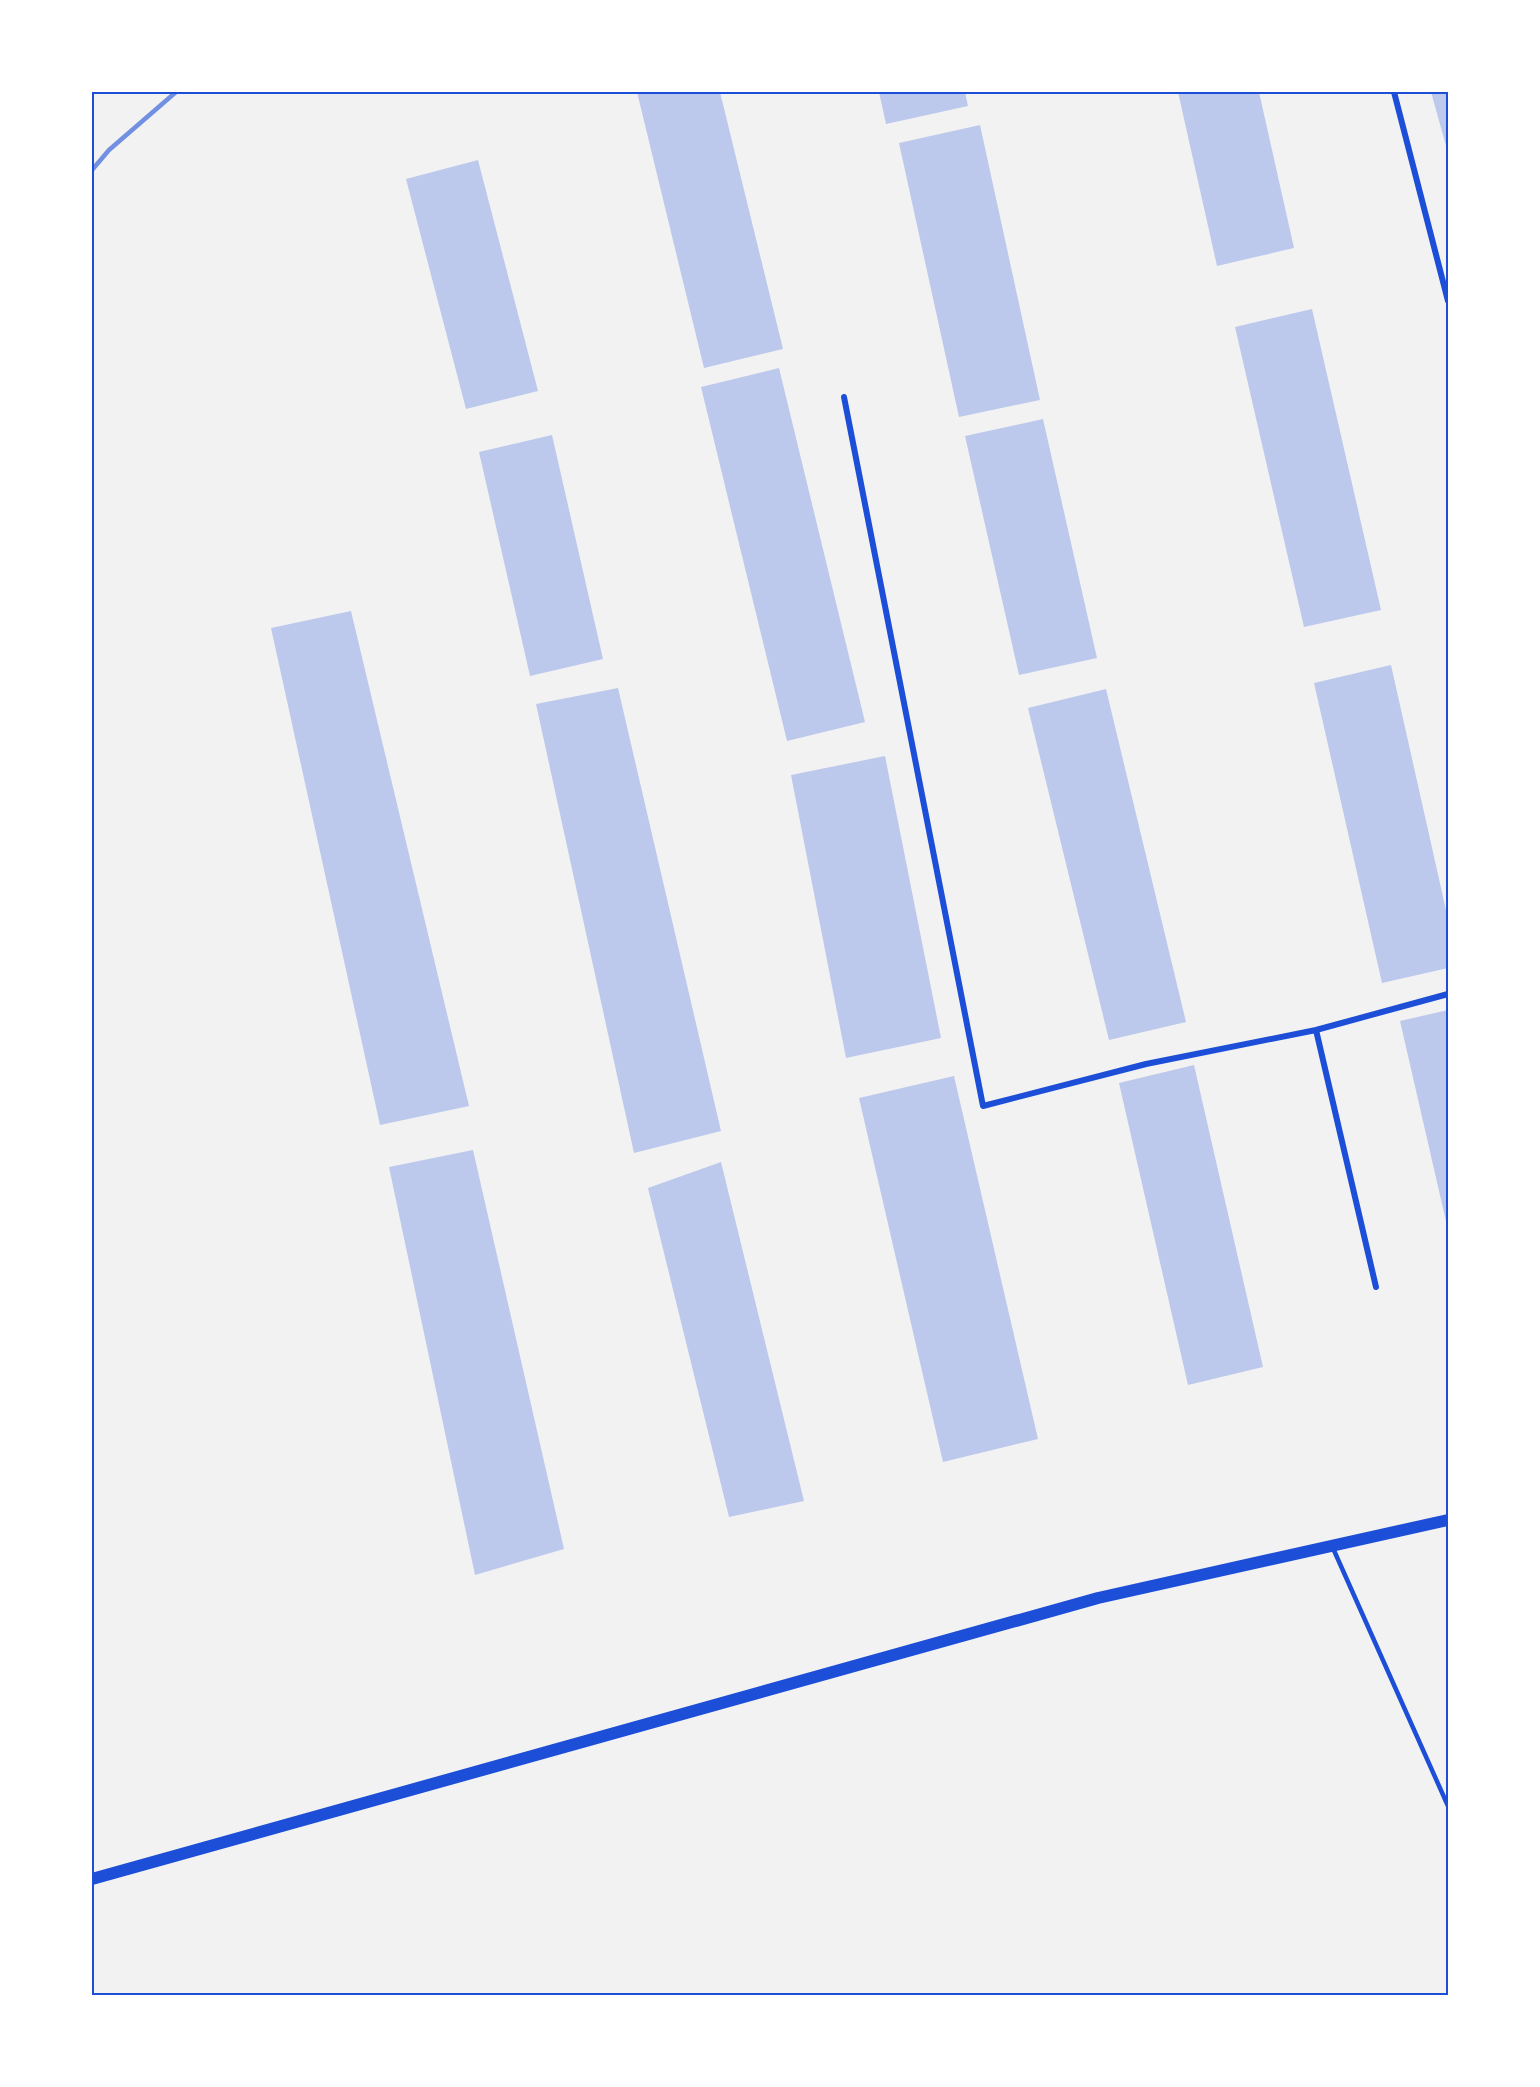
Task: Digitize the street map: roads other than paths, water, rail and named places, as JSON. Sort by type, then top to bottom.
[{"type":"main road","points":[[92,1879],[1098,1598],[1449,1520]]},
{"type":"street","points":[[1394,92],[1449,301]]},
{"type":"street","points":[[844,397],[983,1107],[1146,1064],[1316,1030],[1449,994]]},
{"type":"street","points":[[1316,1030],[1376,1287]]},
{"type":"lane","points":[[1332,1546],[1449,1806]]},
{"type":"railway","points":[[92,170],[109,150],[176,92]]}]
